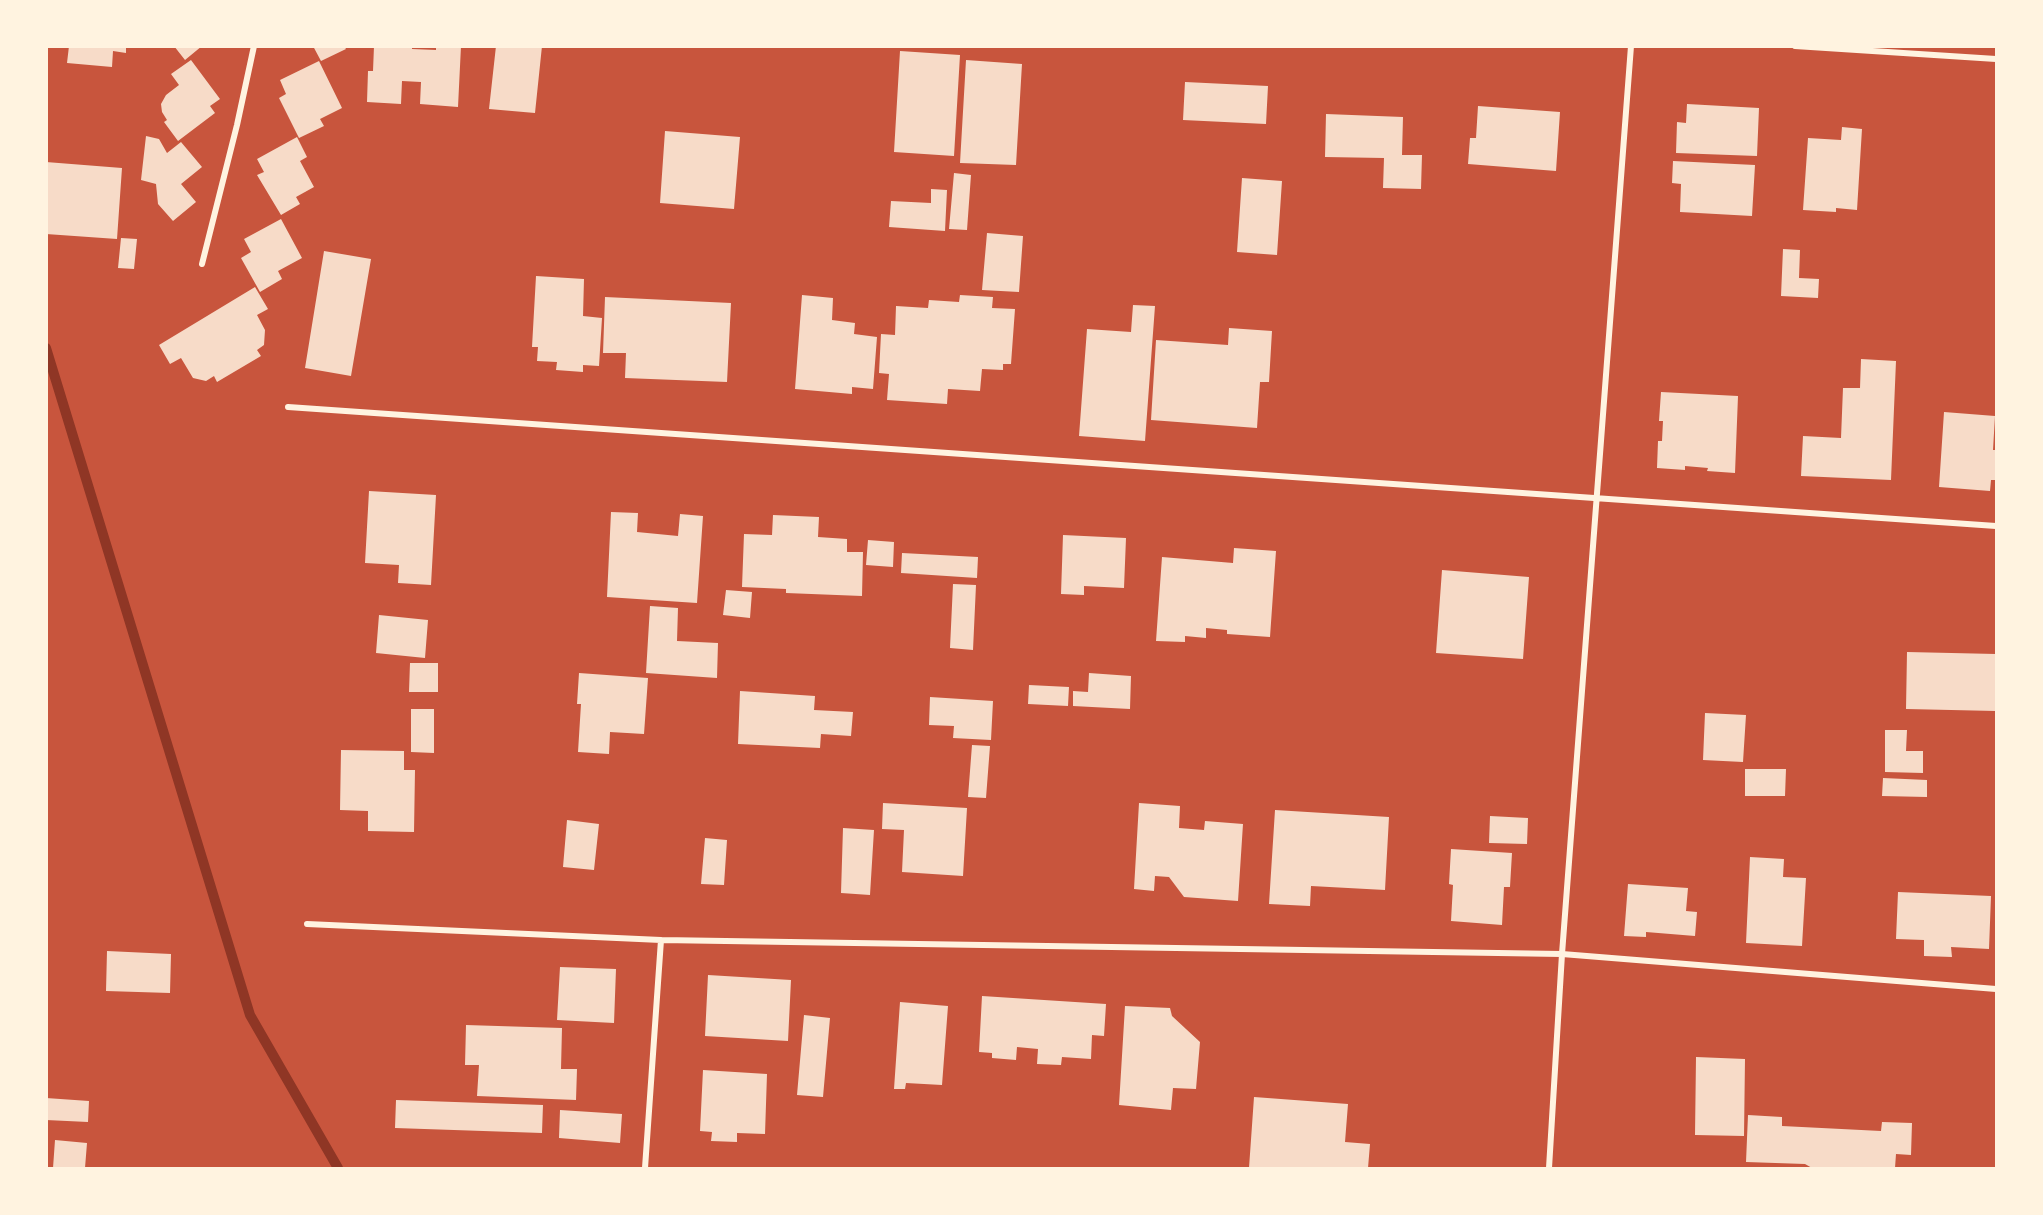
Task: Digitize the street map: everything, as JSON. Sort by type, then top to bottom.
[{"type":"street","points":[[202,264],[254,46]]},
{"type":"street","points":[[1549,1168],[1562,954],[1631,46]]},
{"type":"street","points":[[1795,46],[1996,59]]},
{"type":"street","points":[[288,407],[1996,526]]},
{"type":"street","points":[[307,924],[661,940],[1562,954],[1996,990]]},
{"type":"street","points":[[645,1168],[661,940]]},
{"type":"building","points":[[69,46],[126,46],[126,53],[113,51],[112,67],[67,63]]},
{"type":"building","points":[[174,46],[202,46],[185,60]]},
{"type":"building","points":[[313,46],[344,46],[346,49],[321,61]]},
{"type":"building","points":[[374,46],[412,46],[412,49],[436,50],[436,46],[461,46],[458,107],[420,104],[421,82],[402,81],[401,104],[367,102],[368,71],[373,71]]},
{"type":"building","points":[[496,46],[542,46],[535,113],[489,109]]},
{"type":"building","points":[[900,51],[960,55],[954,156],[894,152]]},
{"type":"building","points":[[191,60],[220,99],[210,106],[215,113],[178,141],[164,122],[167,120],[162,112],[161,104],[166,95],[179,85],[171,74]]},
{"type":"building","points":[[966,60],[1022,64],[1016,165],[960,163]]},
{"type":"building","points":[[319,61],[342,108],[320,119],[324,126],[299,138],[279,98],[286,94],[280,80]]},
{"type":"building","points":[[1185,82],[1268,86],[1266,124],[1183,120]]},
{"type":"building","points":[[1687,104],[1759,108],[1757,156],[1676,153],[1677,122],[1686,123]]},
{"type":"building","points":[[1478,106],[1560,112],[1556,171],[1468,164],[1470,138],[1476,138]]},
{"type":"building","points":[[1326,114],[1403,117],[1402,155],[1422,155],[1421,189],[1383,188],[1384,158],[1325,157]]},
{"type":"building","points":[[1842,127],[1862,129],[1857,210],[1836,208],[1836,212],[1803,210],[1808,138],[1841,140]]},
{"type":"building","points":[[665,131],[740,137],[734,209],[660,203]]},
{"type":"building","points":[[146,136],[159,139],[167,153],[181,142],[202,167],[181,184],[196,202],[173,221],[158,204],[156,184],[141,180]]},
{"type":"building","points":[[297,137],[307,157],[300,161],[314,187],[296,197],[300,204],[281,215],[257,175],[264,172],[257,159]]},
{"type":"building","points":[[1673,161],[1755,165],[1752,216],[1680,212],[1681,184],[1672,183]]},
{"type":"building","points":[[46,162],[122,168],[117,239],[46,234]]},
{"type":"building","points":[[954,173],[971,175],[967,230],[949,229]]},
{"type":"building","points":[[1242,178],[1282,181],[1277,255],[1237,252]]},
{"type":"building","points":[[931,189],[947,190],[945,231],[889,227],[891,201],[931,203]]},
{"type":"building","points":[[281,219],[302,258],[278,271],[282,279],[260,292],[241,258],[251,252],[244,239]]},
{"type":"building","points":[[987,233],[1023,236],[1019,292],[982,290]]},
{"type":"building","points":[[121,238],[137,239],[134,269],[118,268]]},
{"type":"building","points":[[1783,249],[1800,250],[1799,278],[1819,279],[1818,298],[1781,296]]},
{"type":"building","points":[[324,251],[371,259],[351,376],[305,368]]},
{"type":"building","points":[[536,276],[584,279],[583,316],[602,318],[599,366],[583,365],[583,372],[556,370],[557,362],[537,361],[538,347],[532,347]]},
{"type":"building","points":[[255,287],[268,309],[257,315],[265,330],[264,345],[257,350],[261,356],[217,382],[214,376],[206,381],[193,378],[181,358],[170,364],[159,345]]},
{"type":"building","points":[[802,295],[833,298],[832,320],[855,323],[854,334],[877,337],[873,389],[852,387],[852,394],[795,389]]},
{"type":"building","points":[[960,295],[993,297],[992,308],[1015,309],[1011,364],[1003,364],[1003,370],[982,369],[980,391],[948,389],[947,404],[887,400],[889,374],[879,373],[881,334],[895,335],[896,306],[928,308],[929,300],[959,302]]},
{"type":"building","points":[[605,297],[731,303],[727,382],[625,378],[626,353],[603,353]]},
{"type":"building","points":[[1133,305],[1155,306],[1145,441],[1079,436],[1087,329],[1131,332]]},
{"type":"building","points":[[1229,328],[1272,331],[1269,382],[1260,382],[1257,428],[1151,420],[1156,340],[1228,345]]},
{"type":"building","points":[[1861,359],[1896,361],[1891,480],[1801,476],[1803,436],[1841,438],[1843,388],[1860,388]]},
{"type":"building","points":[[1661,392],[1738,396],[1735,473],[1707,471],[1708,468],[1685,466],[1685,470],[1657,468],[1658,441],[1662,441],[1663,421],[1659,421]]},
{"type":"building","points":[[1944,412],[1995,416],[1993,450],[1996,450],[1996,480],[1991,480],[1990,491],[1939,487]]},
{"type":"building","points":[[369,491],[436,495],[431,585],[398,583],[399,565],[365,563]]},
{"type":"building","points":[[611,512],[638,513],[637,532],[678,536],[680,514],[703,516],[697,603],[607,597]]},
{"type":"building","points":[[773,515],[819,517],[818,537],[847,539],[847,552],[863,552],[862,596],[786,593],[786,589],[742,587],[744,534],[772,535]]},
{"type":"building","points":[[1063,535],[1126,538],[1124,588],[1084,586],[1084,595],[1061,594]]},
{"type":"building","points":[[868,540],[894,542],[893,567],[866,565]]},
{"type":"building","points":[[1234,548],[1276,551],[1270,637],[1227,634],[1227,630],[1206,628],[1206,638],[1185,636],[1185,642],[1156,641],[1162,557],[1233,563]]},
{"type":"building","points":[[902,553],[978,557],[977,578],[901,573]]},
{"type":"building","points":[[1442,570],[1529,577],[1523,659],[1436,653]]},
{"type":"building","points":[[953,584],[976,585],[973,650],[950,648]]},
{"type":"building","points":[[726,590],[752,592],[750,618],[723,615]]},
{"type":"building","points":[[650,606],[678,608],[677,641],[718,643],[717,678],[646,673]]},
{"type":"building","points":[[379,615],[428,620],[425,658],[376,653]]},
{"type":"building","points":[[1907,652],[1996,654],[1996,711],[1906,709]]},
{"type":"building","points":[[410,663],[438,663],[438,692],[409,692]]},
{"type":"building","points":[[579,673],[648,678],[644,734],[610,732],[609,754],[578,752],[581,704],[577,704]]},
{"type":"building","points":[[1089,673],[1131,676],[1130,709],[1073,706],[1073,691],[1088,692]]},
{"type":"building","points":[[1029,685],[1069,687],[1068,706],[1028,704]]},
{"type":"building","points":[[740,691],[815,696],[814,710],[853,712],[851,736],[821,734],[820,748],[738,744]]},
{"type":"building","points":[[930,697],[993,701],[991,740],[953,738],[954,726],[929,725]]},
{"type":"building","points":[[411,709],[434,709],[434,753],[411,752]]},
{"type":"building","points":[[1705,713],[1746,715],[1743,762],[1703,760]]},
{"type":"building","points":[[1885,730],[1907,730],[1906,751],[1923,751],[1923,773],[1885,772]]},
{"type":"building","points":[[972,745],[990,746],[986,798],[968,797]]},
{"type":"building","points":[[341,750],[404,751],[404,770],[415,770],[414,832],[368,831],[368,811],[340,810]]},
{"type":"building","points":[[1745,769],[1786,769],[1785,796],[1745,796]]},
{"type":"building","points":[[1883,778],[1927,780],[1927,797],[1882,796]]},
{"type":"building","points":[[883,803],[967,808],[963,876],[902,872],[904,830],[882,829]]},
{"type":"building","points":[[1139,803],[1180,806],[1179,828],[1204,830],[1205,821],[1243,824],[1238,901],[1184,897],[1169,877],[1155,876],[1154,891],[1134,889]]},
{"type":"building","points":[[1275,810],[1389,817],[1385,890],[1311,886],[1310,906],[1269,904]]},
{"type":"building","points":[[1490,816],[1528,818],[1527,844],[1489,843]]},
{"type":"building","points":[[567,820],[599,824],[594,870],[563,867]]},
{"type":"building","points":[[843,828],[874,830],[870,895],[841,893]]},
{"type":"building","points":[[705,838],[727,840],[724,885],[701,884]]},
{"type":"building","points":[[1451,849],[1512,853],[1510,887],[1504,887],[1502,925],[1451,921],[1453,885],[1449,884]]},
{"type":"building","points":[[1750,857],[1784,859],[1783,877],[1806,878],[1802,946],[1746,943]]},
{"type":"building","points":[[1628,884],[1688,888],[1686,911],[1697,912],[1695,936],[1646,932],[1646,937],[1624,936]]},
{"type":"building","points":[[1898,892],[1991,896],[1989,949],[1951,947],[1952,957],[1924,956],[1924,940],[1896,939]]},
{"type":"building","points":[[107,951],[171,954],[170,993],[106,991]]},
{"type":"building","points":[[560,967],[616,969],[614,1023],[557,1020]]},
{"type":"building","points":[[708,975],[791,980],[788,1041],[705,1036]]},
{"type":"building","points":[[982,996],[1106,1004],[1104,1036],[1092,1035],[1091,1059],[1062,1057],[1061,1065],[1037,1064],[1038,1049],[1017,1047],[1016,1060],[992,1058],[992,1053],[979,1052]]},
{"type":"building","points":[[900,1002],[948,1006],[942,1085],[906,1083],[905,1089],[894,1089]]},
{"type":"building","points":[[1125,1006],[1170,1008],[1172,1016],[1200,1042],[1196,1089],[1173,1088],[1171,1110],[1119,1105]]},
{"type":"building","points":[[804,1015],[830,1018],[823,1097],[797,1095]]},
{"type":"building","points":[[466,1025],[562,1028],[561,1069],[577,1069],[576,1100],[477,1096],[479,1065],[465,1065]]},
{"type":"building","points":[[1696,1057],[1745,1059],[1744,1136],[1695,1135]]},
{"type":"building","points":[[703,1070],[767,1074],[765,1134],[737,1133],[737,1142],[711,1141],[712,1132],[700,1131]]},
{"type":"building","points":[[1254,1097],[1348,1104],[1345,1142],[1370,1144],[1368,1168],[1249,1168]]},
{"type":"building","points":[[46,1098],[89,1101],[88,1122],[46,1120]]},
{"type":"building","points":[[396,1100],[543,1105],[542,1133],[395,1128]]},
{"type":"building","points":[[560,1110],[622,1114],[620,1143],[559,1138]]},
{"type":"building","points":[[1748,1115],[1782,1117],[1782,1126],[1881,1131],[1882,1122],[1912,1123],[1911,1155],[1896,1154],[1895,1168],[1812,1168],[1805,1164],[1746,1162]]},
{"type":"building","points":[[55,1140],[87,1143],[85,1168],[53,1168]]},
{"type":"waterway","points":[[46,348],[250,1015],[338,1168]]}]
